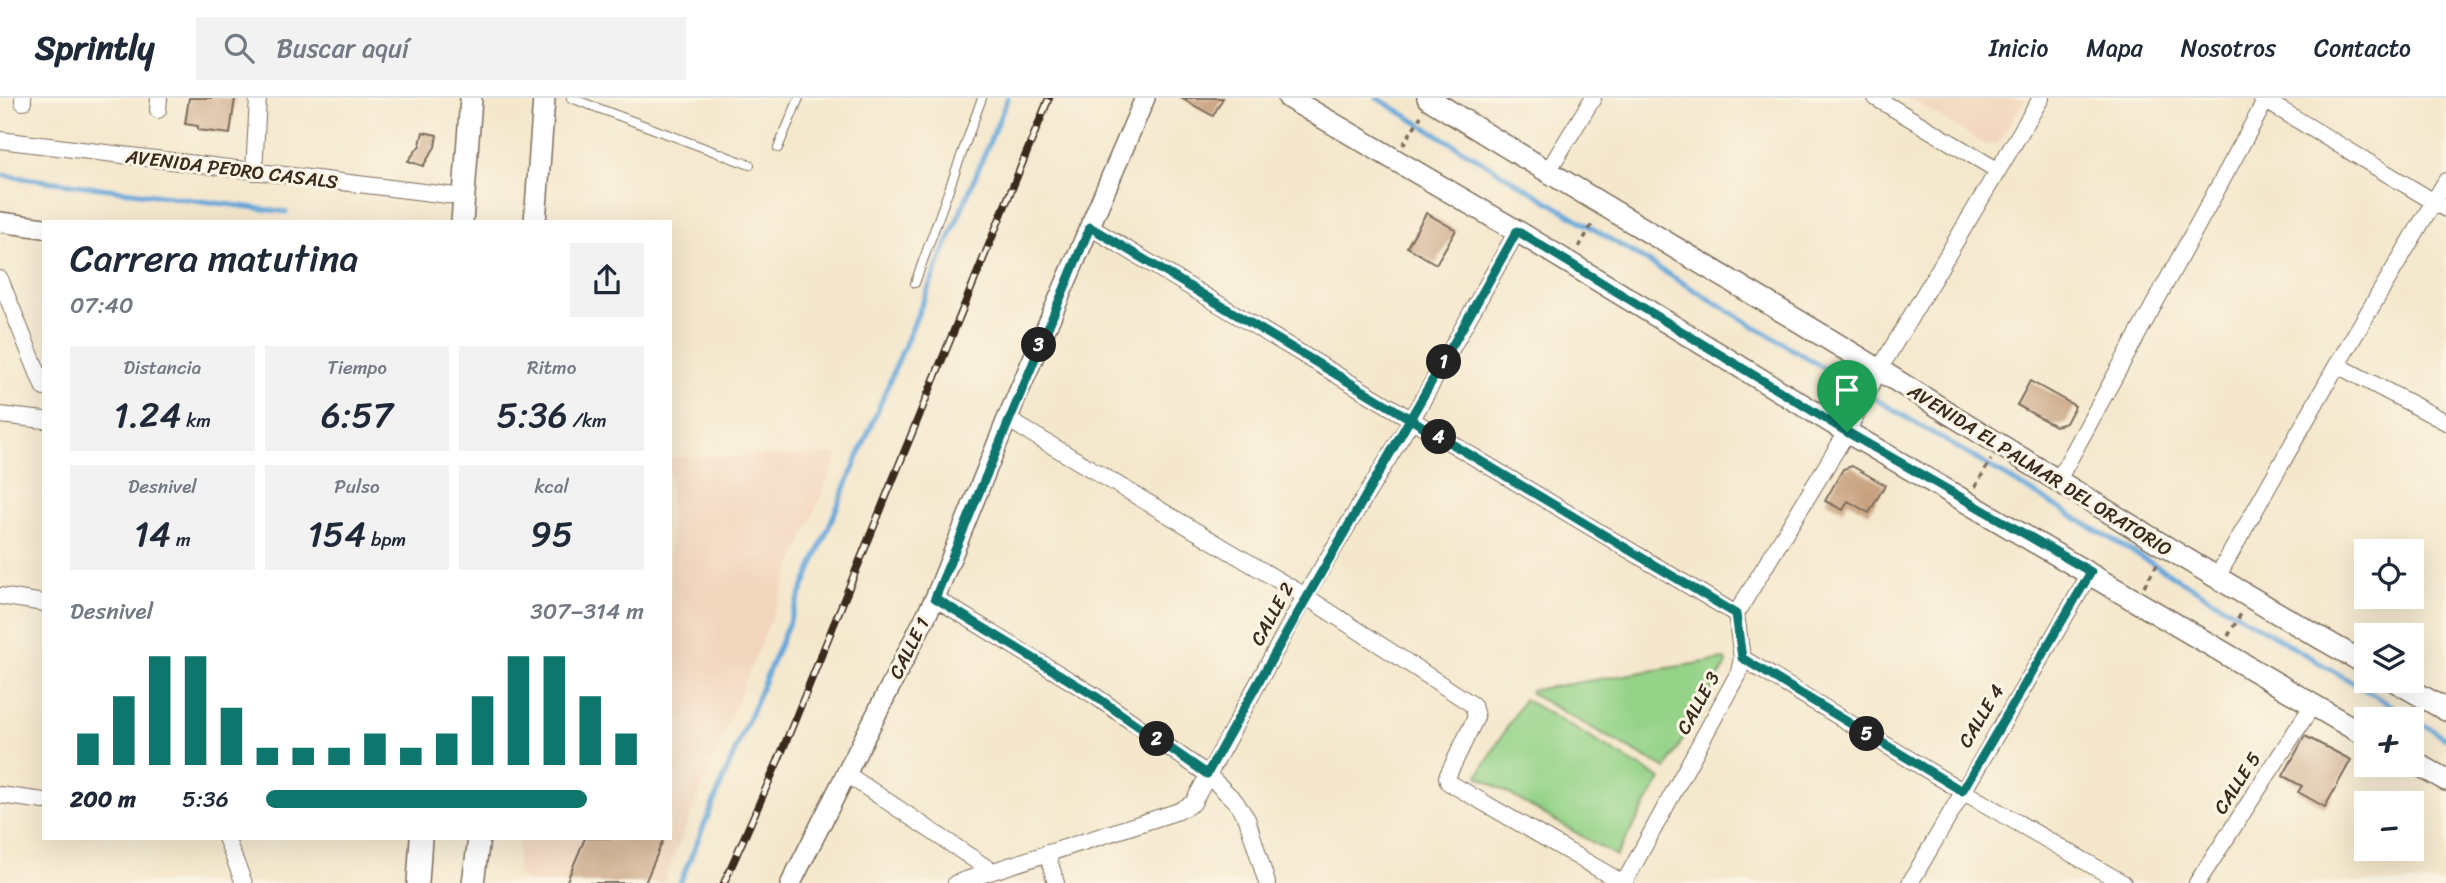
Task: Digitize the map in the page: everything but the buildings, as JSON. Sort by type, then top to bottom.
[{"type":"main road","points":[[463,220],[471,98]]},
{"type":"main road","points":[[535,220],[544,98]]},
{"type":"main road","points":[[1289,98],[1517,231],[1847,432],[2091,572],[2354,729]]},
{"type":"main road","name":"AVENIDA EL PALMAR DEL ORATORIO","points":[[1426,104],[1548,171],[1876,377],[2057,482],[2216,579],[2354,657]]},
{"type":"main road","points":[[2416,693],[2446,710]]},
{"type":"main road","points":[[2424,768],[2446,780]]},
{"type":"main road","points":[[418,883],[421,840]]},
{"type":"main road","points":[[473,883],[479,840]]},
{"type":"street","points":[[254,172],[258,98]]},
{"type":"street","name":"CALLE 1","points":[[791,883],[935,598],[1007,419],[1145,98]]},
{"type":"street","points":[[1548,171],[1593,98]]},
{"type":"street","points":[[1876,98],[1997,170]]},
{"type":"street","points":[[1090,227],[1736,614],[1847,432],[1876,377],[2041,98]]},
{"type":"street","points":[[2057,482],[2265,99],[2440,206]]},
{"type":"street","name":"AVENIDA PEDRO CASALS","points":[[0,140],[464,197]]},
{"type":"street","points":[[2216,579],[2337,365],[2440,206],[2446,181]]},
{"type":"street","points":[[0,222],[42,228]]},
{"type":"street","name":"CALLE 2","points":[[956,883],[1193,803],[1306,596],[1411,421],[1517,231]]},
{"type":"street","points":[[0,279],[42,383]]},
{"type":"street","points":[[2337,365],[2446,422]]},
{"type":"street","points":[[0,415],[42,420]]},
{"type":"street","points":[[1007,419],[1306,596],[1473,705],[1476,717],[1447,777],[1452,786],[1624,883]]},
{"type":"street","name":"CALLE 4","points":[[1910,883],[2091,572]]},
{"type":"street","points":[[0,596],[42,603]]},
{"type":"street","points":[[935,598],[1095,696],[1207,774],[1235,801],[1247,819],[1267,883]]},
{"type":"street","name":"CALLE 3","points":[[1624,883],[1739,672],[1742,658],[1736,614]]},
{"type":"street","points":[[1742,658],[1962,791],[2123,883]]},
{"type":"street","name":"CALLE 5","points":[[2197,883],[2312,706]]},
{"type":"street","points":[[845,773],[990,870]]},
{"type":"street","points":[[0,795],[42,801]]},
{"type":"street","points":[[227,840],[244,883]]},
{"type":"street","points":[[1047,853],[1056,883]]},
{"type":"lane","points":[[571,98],[750,165]]},
{"type":"lane","points":[[778,148],[799,98]]},
{"type":"lane","points":[[915,282],[982,98]]},
{"type":"path","points":[[1410,134],[1426,104]]},
{"type":"path","points":[[1581,245],[1597,216]]},
{"type":"path","points":[[1977,484],[1994,455]]},
{"type":"path","points":[[2145,584],[2163,556]]},
{"type":"path","points":[[2229,635],[2245,607]]},
{"type":"shaded area","points":[[1909,98],[2026,98],[1998,143],[1986,145]]},
{"type":"shaded area","points":[[838,454],[663,883],[530,883],[516,873],[519,840],[672,840],[672,457]]},
{"type":"green space","points":[[1724,659],[1727,663],[1666,769],[1531,694],[1531,690]]},
{"type":"green space","points":[[1524,699],[1661,779],[1616,856],[1478,776]]},
{"type":"waterway","points":[[680,883],[1008,98]]},
{"type":"waterway","points":[[1377,98],[1835,375],[2446,738]]},
{"type":"waterway","points":[[0,175],[286,212]]},
{"type":"railway","points":[[724,883],[778,761],[1049,98]]},
{"type":"route","points":[[1847,432],[1517,231],[1411,421],[1306,596],[1207,774],[1095,696],[935,598],[1007,419],[1090,227],[1411,421],[1736,614],[1742,658],[1962,791],[2091,572],[1847,432]]}]
